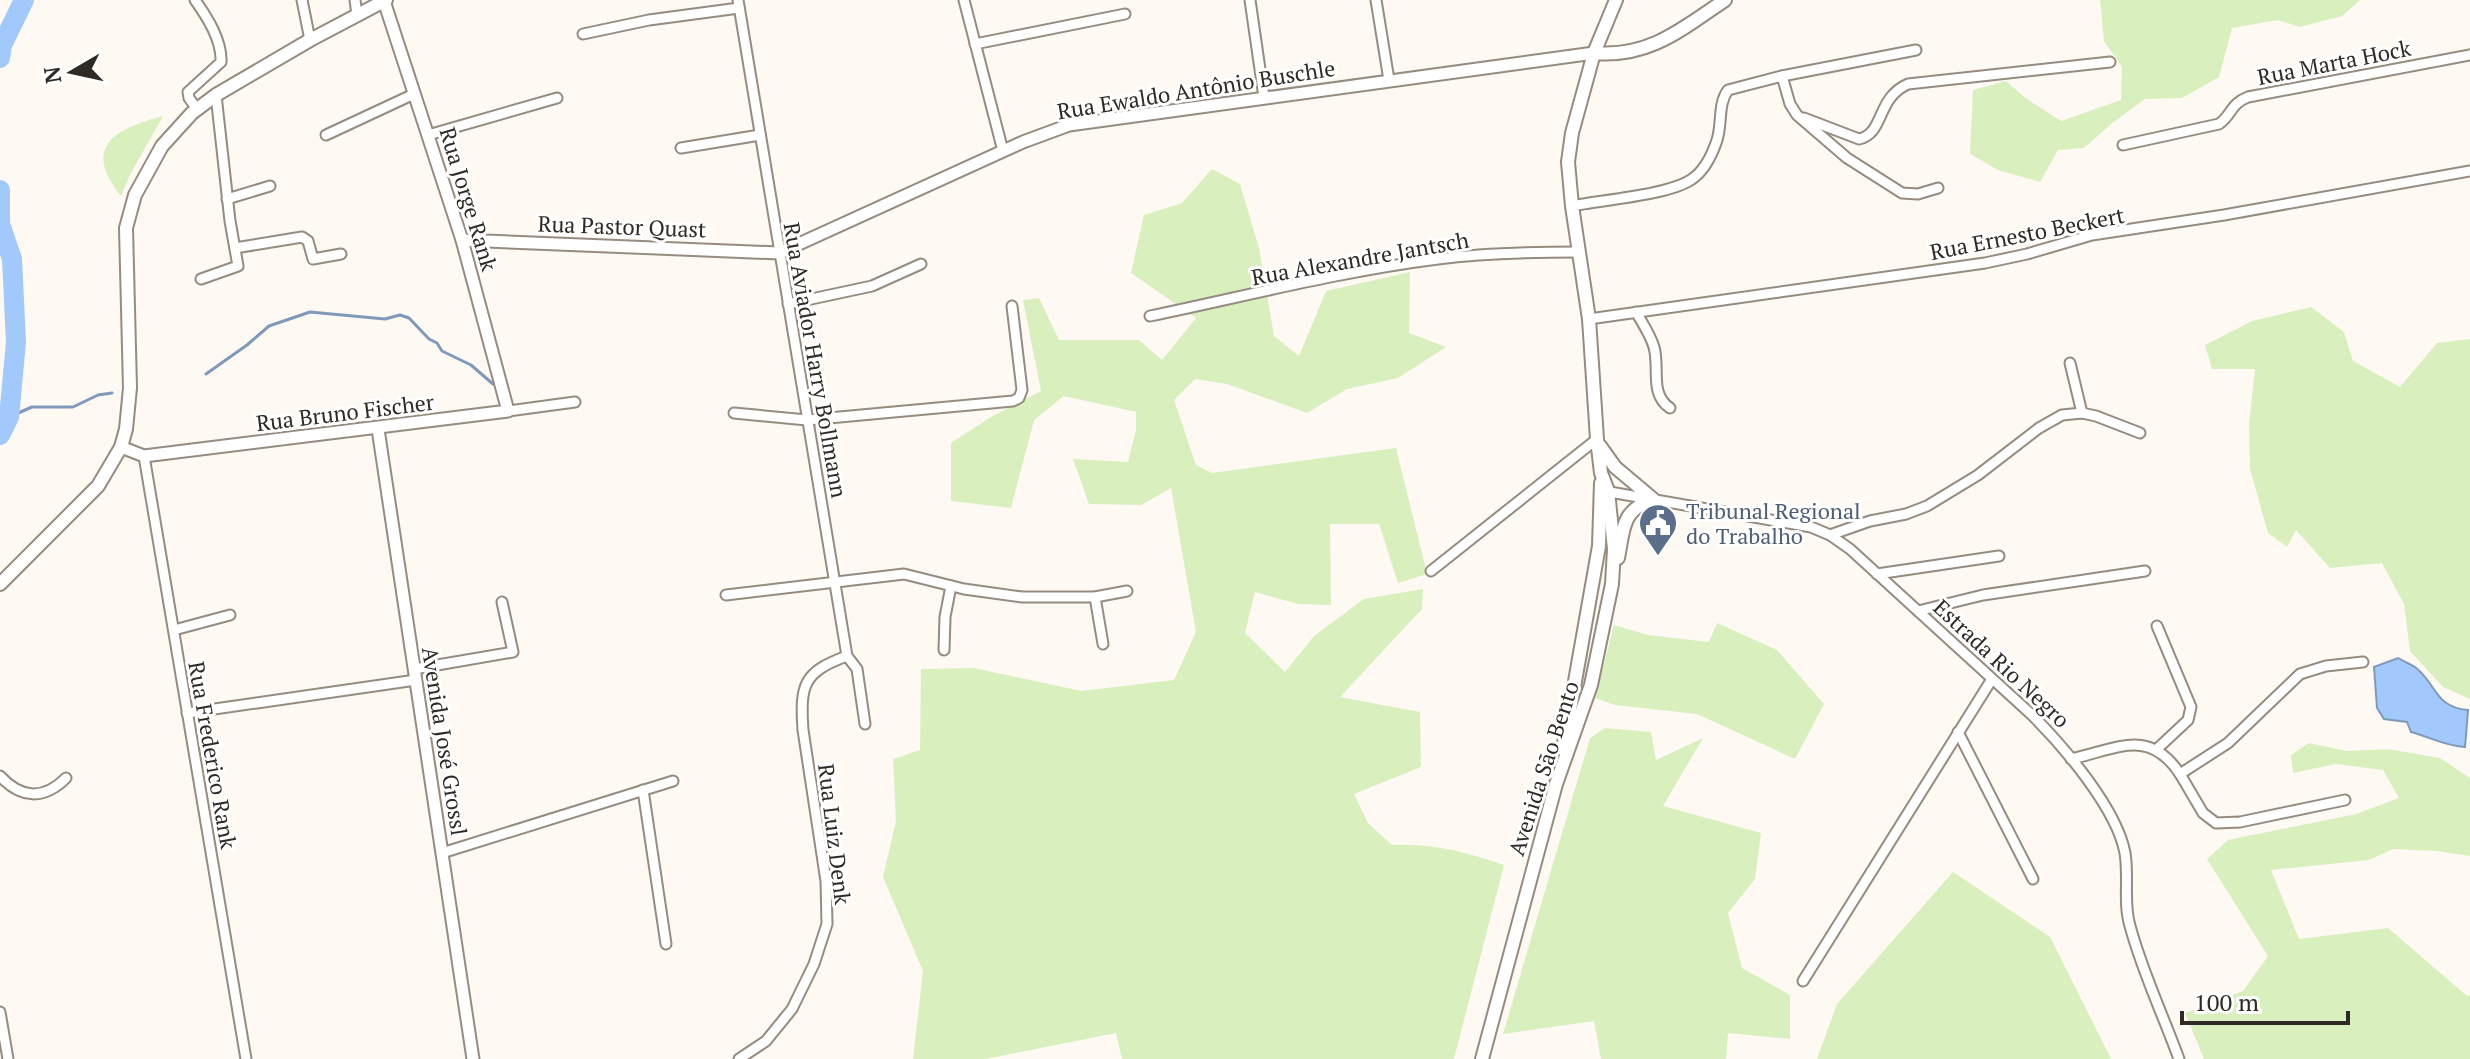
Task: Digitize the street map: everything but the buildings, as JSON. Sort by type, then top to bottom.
[{"type":"main road","points":[[1556,784],[1599,546],[1604,491],[1597,439],[1589,319],[1572,206],[1569,147],[1594,53],[1616,0]]},
{"type":"main road","points":[[1594,53],[1623,54],[1651,47],[1725,0]]},
{"type":"main road","points":[[0,584],[98,486],[121,447],[130,399],[125,259],[128,215],[162,146],[194,111],[216,95],[385,1]]},
{"type":"main road","points":[[1597,439],[1615,467],[1653,499],[1634,507],[1629,513],[1612,584]]},
{"type":"main road","name":"Avenida São Bento","points":[[1484,1057],[1556,784],[1591,685],[1612,584],[1614,549],[1604,491]]},
{"type":"street","points":[[194,111],[188,92],[221,62],[222,53],[195,0]]},
{"type":"street","points":[[302,0],[310,40]]},
{"type":"street","points":[[355,0],[357,15]]},
{"type":"street","points":[[964,0],[1003,151]]},
{"type":"street","points":[[1250,0],[1264,97]]},
{"type":"street","points":[[1376,0],[1389,80]]},
{"type":"street","name":"Rua Jorge Rank","points":[[385,1],[462,240],[508,411]]},
{"type":"street","points":[[583,34],[739,4]]},
{"type":"street","name":"Rua Aviador Harry Bollmann","points":[[739,4],[847,656],[857,669],[865,724]]},
{"type":"street","points":[[975,44],[1125,14]]},
{"type":"street","points":[[1572,206],[1660,190],[1692,179],[1707,163],[1718,140],[1722,100],[1728,90],[1782,76],[1916,50]]},
{"type":"street","name":"Rua Ewaldo Antônio Buschle","points":[[779,253],[1003,151],[1053,130],[1088,121],[1594,53]]},
{"type":"street","name":"Rua Marta Hock","points":[[2123,145],[2219,124],[2226,119],[2237,101],[2248,97],[2470,55]]},
{"type":"street","points":[[1797,115],[1859,139],[1865,138],[1875,130],[1887,100],[1908,84],[2110,62]]},
{"type":"street","points":[[1782,76],[1790,104],[1797,115],[1838,151],[1902,193],[1918,194],[1938,188]]},
{"type":"street","points":[[326,135],[414,94]]},
{"type":"street","points":[[201,279],[238,266],[216,95]]},
{"type":"street","points":[[428,135],[557,98]]},
{"type":"street","points":[[681,148],[760,135]]},
{"type":"street","name":"Rua Ernesto Beckert","points":[[1589,319],[1985,263],[2092,235],[2470,171]]},
{"type":"street","points":[[227,199],[270,186]]},
{"type":"street","points":[[235,248],[302,237],[308,241],[313,259],[341,254]]},
{"type":"street","name":"Rua Pastor Quast","points":[[462,240],[779,253]]},
{"type":"street","name":"Rua Alexandre Jantsch","points":[[1150,316],[1384,267],[1437,259],[1516,252],[1579,252]]},
{"type":"street","points":[[788,304],[872,286],[921,264]]},
{"type":"street","points":[[734,413],[807,420],[1013,401],[1019,398],[1022,390],[1012,306]]},
{"type":"street","points":[[1636,312],[1655,352],[1658,395],[1670,408]]},
{"type":"street","points":[[2070,363],[2082,413]]},
{"type":"street","name":"Rua Bruno Fischer","points":[[121,447],[144,456],[575,402]]},
{"type":"street","points":[[1830,535],[1870,521],[1917,510],[1978,475],[2052,419],[2082,413],[2109,419],[2140,433]]},
{"type":"street","name":"Avenida José Grossl","points":[[378,429],[473,1059]]},
{"type":"street","points":[[1431,571],[1597,439]]},
{"type":"street","name":"Rua Frederico Rank","points":[[144,456],[246,1059]]},
{"type":"street","name":"Estrada Rio Negro","points":[[1604,491],[1811,527],[1830,535],[2045,728],[2071,759],[2121,838],[2126,865],[2129,925],[2179,1059]]},
{"type":"street","points":[[1877,574],[1999,556]]},
{"type":"street","points":[[1918,611],[1983,595],[2145,571]]},
{"type":"street","points":[[726,595],[904,574],[951,586],[1022,597],[1095,597],[1127,591]]},
{"type":"street","points":[[944,650],[945,617],[951,586]]},
{"type":"street","points":[[1095,597],[1103,644]]},
{"type":"street","points":[[187,713],[415,674],[513,652],[502,602]]},
{"type":"street","points":[[174,630],[230,615]]},
{"type":"street","points":[[2157,626],[2191,707],[2188,720],[2157,749]]},
{"type":"street","name":"Rua Luiz Denk","points":[[739,1059],[766,1041],[792,1009],[823,940],[828,895],[803,730],[802,703],[805,686],[813,672],[847,656]]},
{"type":"street","points":[[2180,774],[2228,743],[2300,674],[2326,666],[2363,662]]},
{"type":"street","points":[[1803,981],[1992,679]]},
{"type":"street","points":[[1958,732],[2033,879]]},
{"type":"street","points":[[2071,759],[2132,745],[2142,744],[2157,749],[2168,757],[2203,813],[2216,823],[2240,822],[2345,800]]},
{"type":"street","points":[[0,776],[20,793],[36,795],[51,791],[66,778]]},
{"type":"street","points":[[442,853],[673,781]]},
{"type":"street","points":[[643,790],[666,944]]},
{"type":"street","points":[[0,1012],[8,1059]]},
{"type":"green space","points":[[2100,0],[2360,0],[2342,16],[2300,27],[2278,20],[2232,28],[2219,77],[2182,98],[2145,99],[2084,148],[2058,150],[2040,182],[1998,170],[1970,154],[1973,90],[2006,81],[2061,121],[2121,100],[2122,67],[2104,41]]},
{"type":"green space","points":[[163,116],[121,196],[104,165],[104,153],[109,142],[130,127]]},
{"type":"green space","points":[[1212,169],[1240,184],[1259,248],[1274,336],[1299,356],[1326,291],[1410,272],[1409,333],[1446,347],[1398,378],[1347,389],[1307,413],[1227,384],[1195,379],[1174,400],[1196,465],[1212,473],[1396,448],[1427,574],[1398,583],[1379,524],[1330,524],[1331,605],[1298,604],[1255,592],[1245,633],[1285,672],[1314,636],[1364,599],[1423,589],[1422,609],[1340,697],[1420,712],[1421,767],[1354,794],[1368,823],[1392,845],[1449,849],[1504,865],[1454,1059],[1122,1059],[1116,1033],[986,1059],[913,1059],[923,971],[883,877],[896,821],[893,759],[920,750],[921,669],[974,668],[1081,691],[1174,680],[1196,632],[1171,488],[1141,505],[1089,504],[1073,459],[1128,462],[1136,430],[1136,412],[1064,396],[1034,420],[1011,508],[951,501],[951,443],[991,417],[1041,391],[1023,300],[1039,298],[1059,340],[1139,340],[1162,360],[1196,318],[1131,273],[1144,215],[1182,203]]},
{"type":"green space","points":[[2311,307],[2344,332],[2353,361],[2400,387],[2437,343],[2470,339],[2470,699],[2443,687],[2410,651],[2404,604],[2382,563],[2330,568],[2296,530],[2287,547],[2268,533],[2250,469],[2249,424],[2255,369],[2212,369],[2205,345],[2252,321]]},
{"type":"green space","points":[[1717,623],[1777,650],[1824,704],[1795,759],[1697,714],[1615,705],[1595,698],[1614,625],[1648,635],[1709,642]]},
{"type":"green space","points":[[1605,728],[1651,732],[1656,760],[1703,738],[1663,806],[1761,833],[1755,879],[1728,913],[1742,968],[1790,995],[1790,1039],[1728,1033],[1726,1059],[1601,1059],[1594,1021],[1503,1034],[1590,738]]},
{"type":"green space","points":[[2309,743],[2347,751],[2388,749],[2440,758],[2470,778],[2470,856],[2393,849],[2369,860],[2271,870],[2299,939],[2388,928],[2467,996],[2470,994],[2470,1059],[2204,1059],[2185,1013],[2243,991],[2268,956],[2207,859],[2228,840],[2356,814],[2399,798],[2383,770],[2336,764],[2293,773],[2291,755]]},
{"type":"green space","points":[[1953,872],[2050,937],[2111,1059],[1817,1059],[1837,1004]]},
{"type":"water","points":[[2398,658],[2415,667],[2442,700],[2468,710],[2465,747],[2411,732],[2407,722],[2384,719],[2377,708],[2374,667]]},
{"type":"waterway","points":[[0,58],[2,45],[24,0]]},
{"type":"waterway","points":[[0,190],[0,224],[12,259],[16,342],[9,417],[0,435]]},
{"type":"waterway","points":[[206,374],[269,326],[310,312],[385,319],[400,315],[409,318],[442,351],[471,365],[493,384]]},
{"type":"waterway","points":[[9,417],[32,407],[73,407],[98,395],[112,393]]},
{"type":"place","name":"Tribunal Regional do Trabalho","points":[[1658,557]]}]
